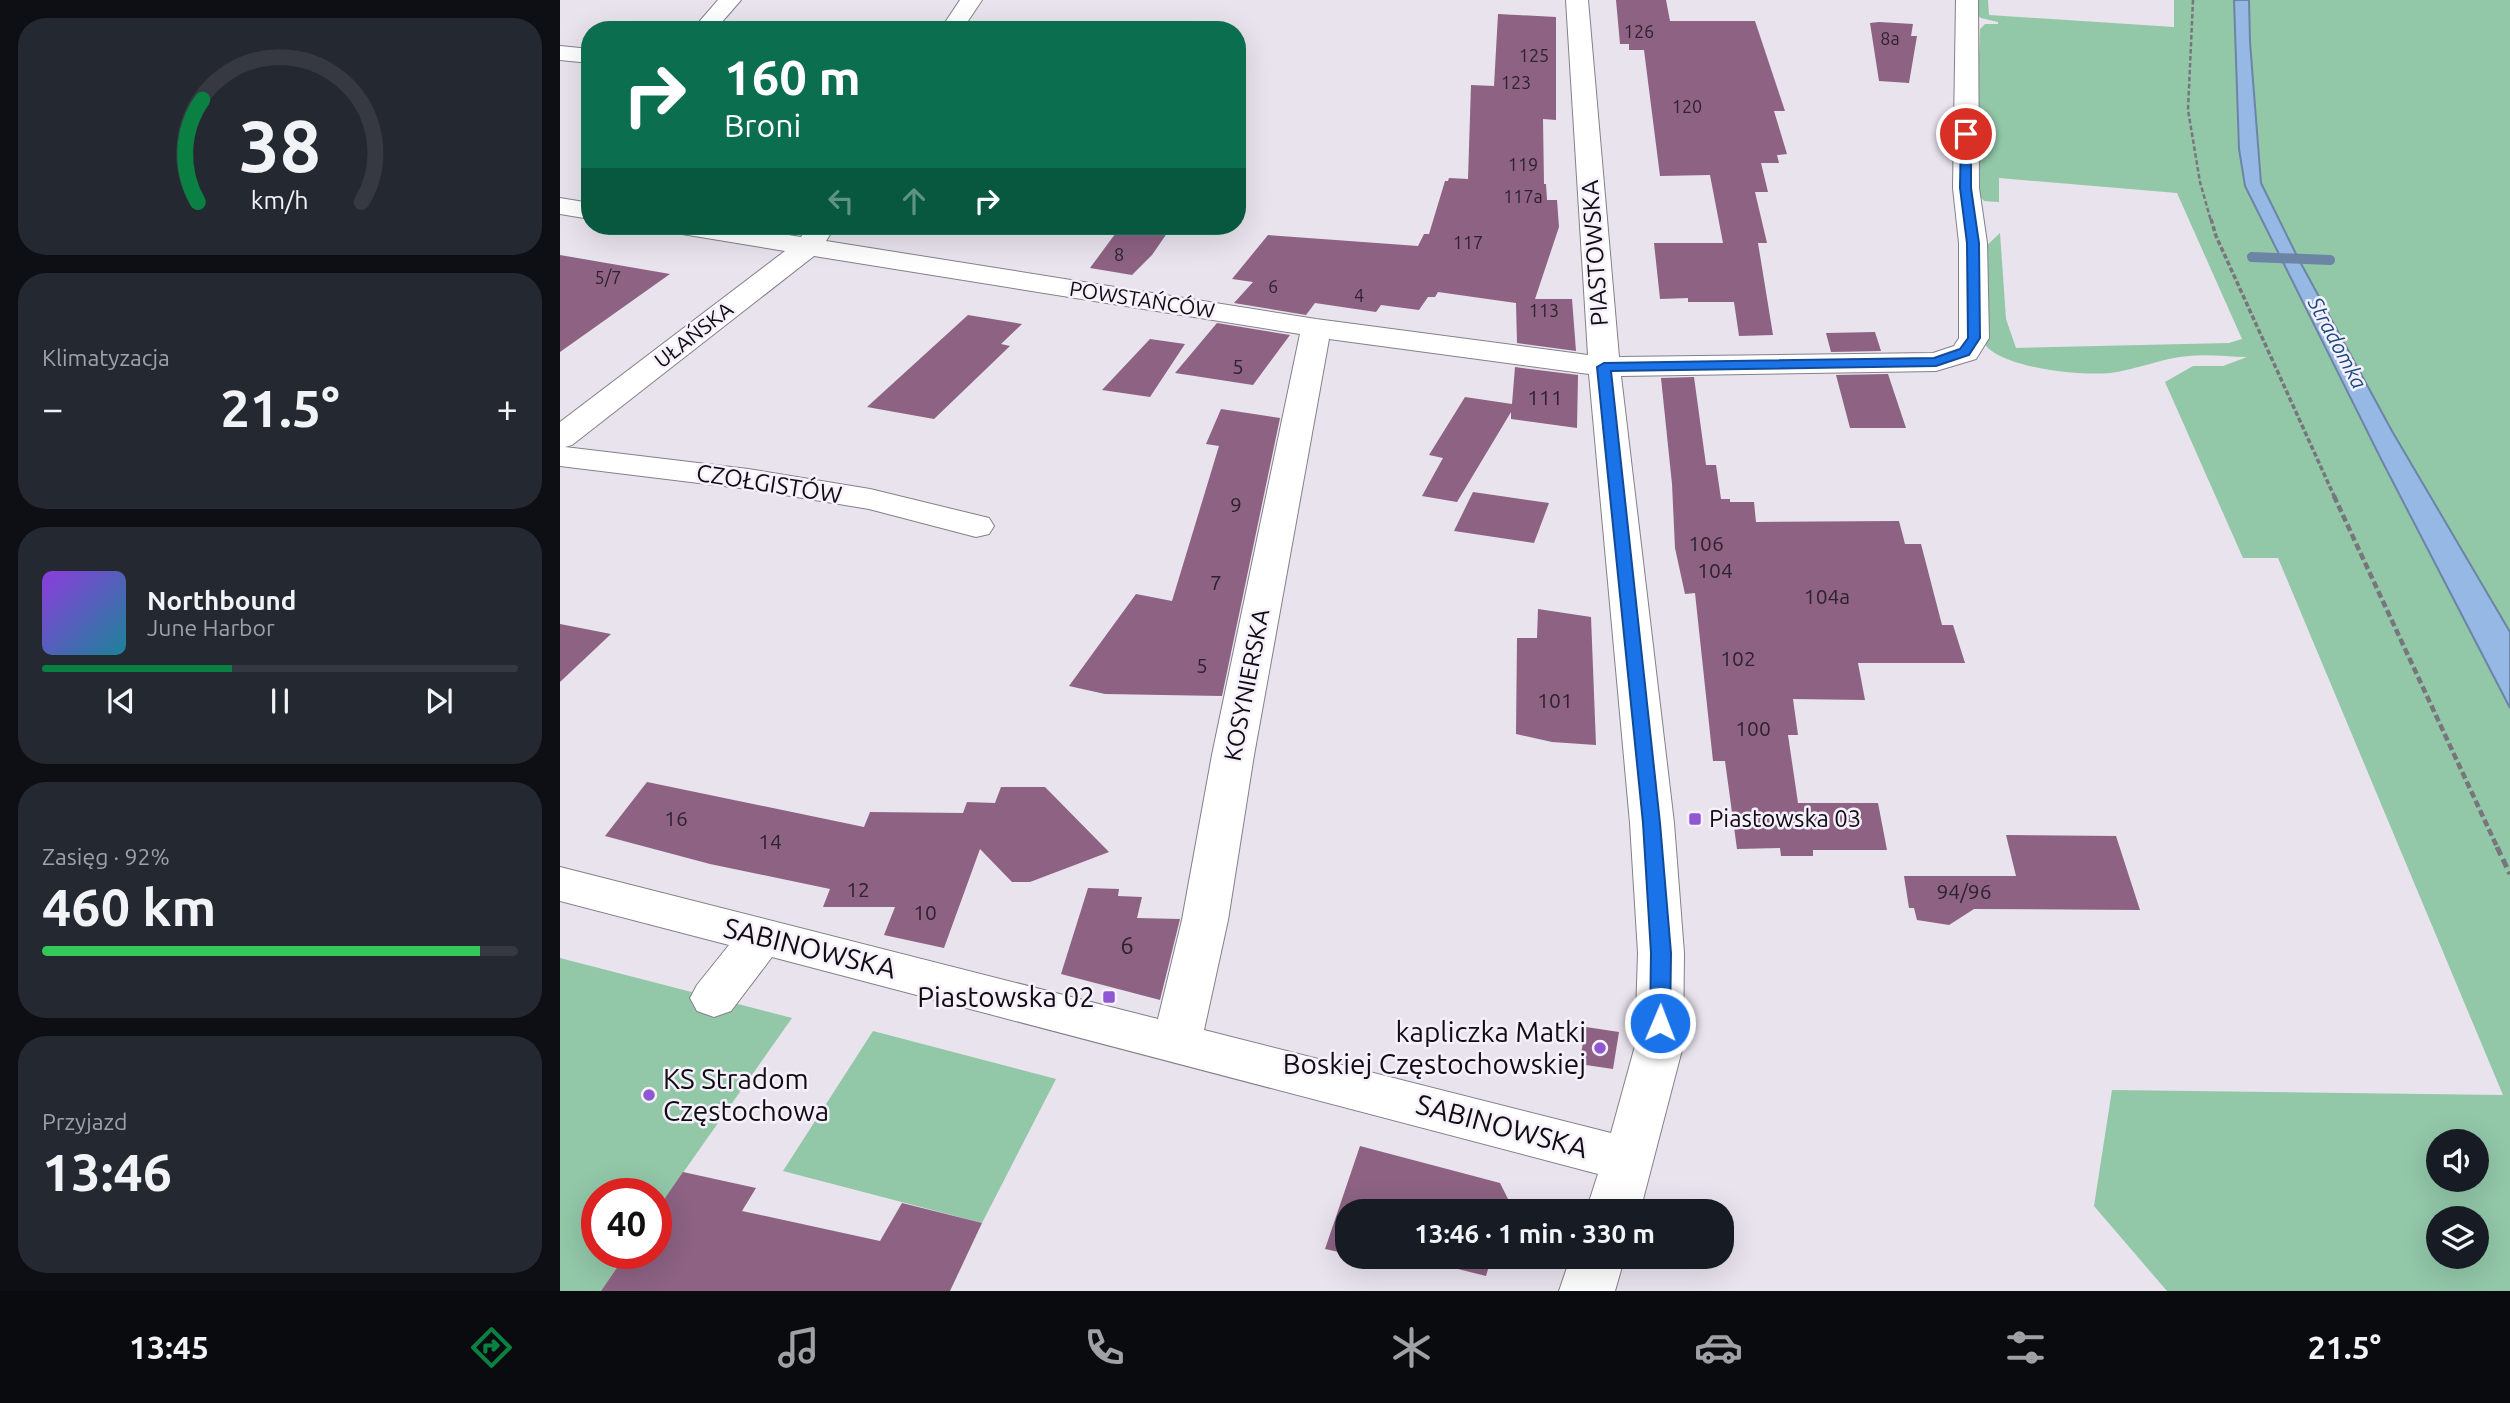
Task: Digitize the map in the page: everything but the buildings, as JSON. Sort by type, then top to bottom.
[{"type":"street","points":[[711,21],[730,0]]},
{"type":"street","points":[[957,21],[971,0]]},
{"type":"street","name":"PIASTOWSKA","points":[[1577,0],[1604,367],[1651,823],[1661,953],[1659,1046],[1617,1199]]},
{"type":"street","name":"POWSTAŃCÓW","points":[[816,236],[1316,328],[1604,367],[1936,362],[1965,352],[1974,338],[1973,243],[1966,188],[1967,0]]},
{"type":"street","points":[[560,53],[581,55]]},
{"type":"street","points":[[560,206],[581,210]]},
{"type":"street","name":"UŁAŃSKA","points":[[560,438],[816,236]]},
{"type":"street","name":"KOSYNIERSKA","points":[[1177,1042],[1205,920],[1233,755],[1316,328]]},
{"type":"street","name":"CZOŁGISTÓW","points":[[560,456],[748,479],[870,499],[976,526]]},
{"type":"street","name":"SABINOWSKA","points":[[560,884],[1629,1160]]},
{"type":"street","points":[[714,998],[762,936]]},
{"type":"street","points":[[1587,1291],[1594,1269]]},
{"type":"path","points":[[2193,0],[2188,110],[2200,182],[2216,236],[2315,451],[2348,530],[2510,874]]},
{"type":"green space","points":[[1973,0],[1988,0],[1989,15],[2174,27],[2174,0],[2234,0],[2239,149],[2245,186],[2381,459],[2510,708],[2510,1291],[2167,1291],[2094,1206],[2112,1090],[2503,1095],[2278,558],[2243,558],[2165,382],[2193,366],[2223,366],[2247,357],[2188,356],[2097,374],[2023,364],[1993,352],[1984,343],[1983,249],[2000,233],[2006,319],[2016,348],[2229,343],[2242,339],[2177,193],[1999,178],[1999,202],[1984,201],[1974,189],[1980,29],[1985,24],[1998,24],[1981,18],[1972,11]]},
{"type":"green space","points":[[2249,0],[2510,0],[2510,632],[2392,431],[2298,258],[2261,183]]},
{"type":"green space","name":"KS Stradom Częstochowa","points":[[560,958],[792,1018],[672,1188],[672,1178],[581,1178],[581,1269],[616,1269],[601,1291],[560,1291]]},
{"type":"green space","points":[[873,1031],[1056,1079],[982,1223],[783,1171]]},
{"type":"water","points":[[2234,0],[2249,0],[2261,183],[2298,258],[2392,431],[2510,632],[2510,708],[2381,459],[2245,186],[2239,149]]},
{"type":"waterway","name":"Stradomka","points":[[2252,257],[2330,260]]},
{"type":"place","name":"Piastowska 03","points":[[1695,819]]},
{"type":"place","name":"Piastowska 02","points":[[1109,997]]},
{"type":"place","name":"kapliczka Matki Boskiej Częstochowskiej","points":[[1600,1048]]},
{"type":"place","name":"KS Stradom Częstochowa","points":[[649,1095]]},
{"type":"route","points":[[1660,1023],[1661,953],[1651,823],[1604,367],[1936,362],[1965,352],[1974,338],[1973,243],[1966,188],[1966,134]]}]
